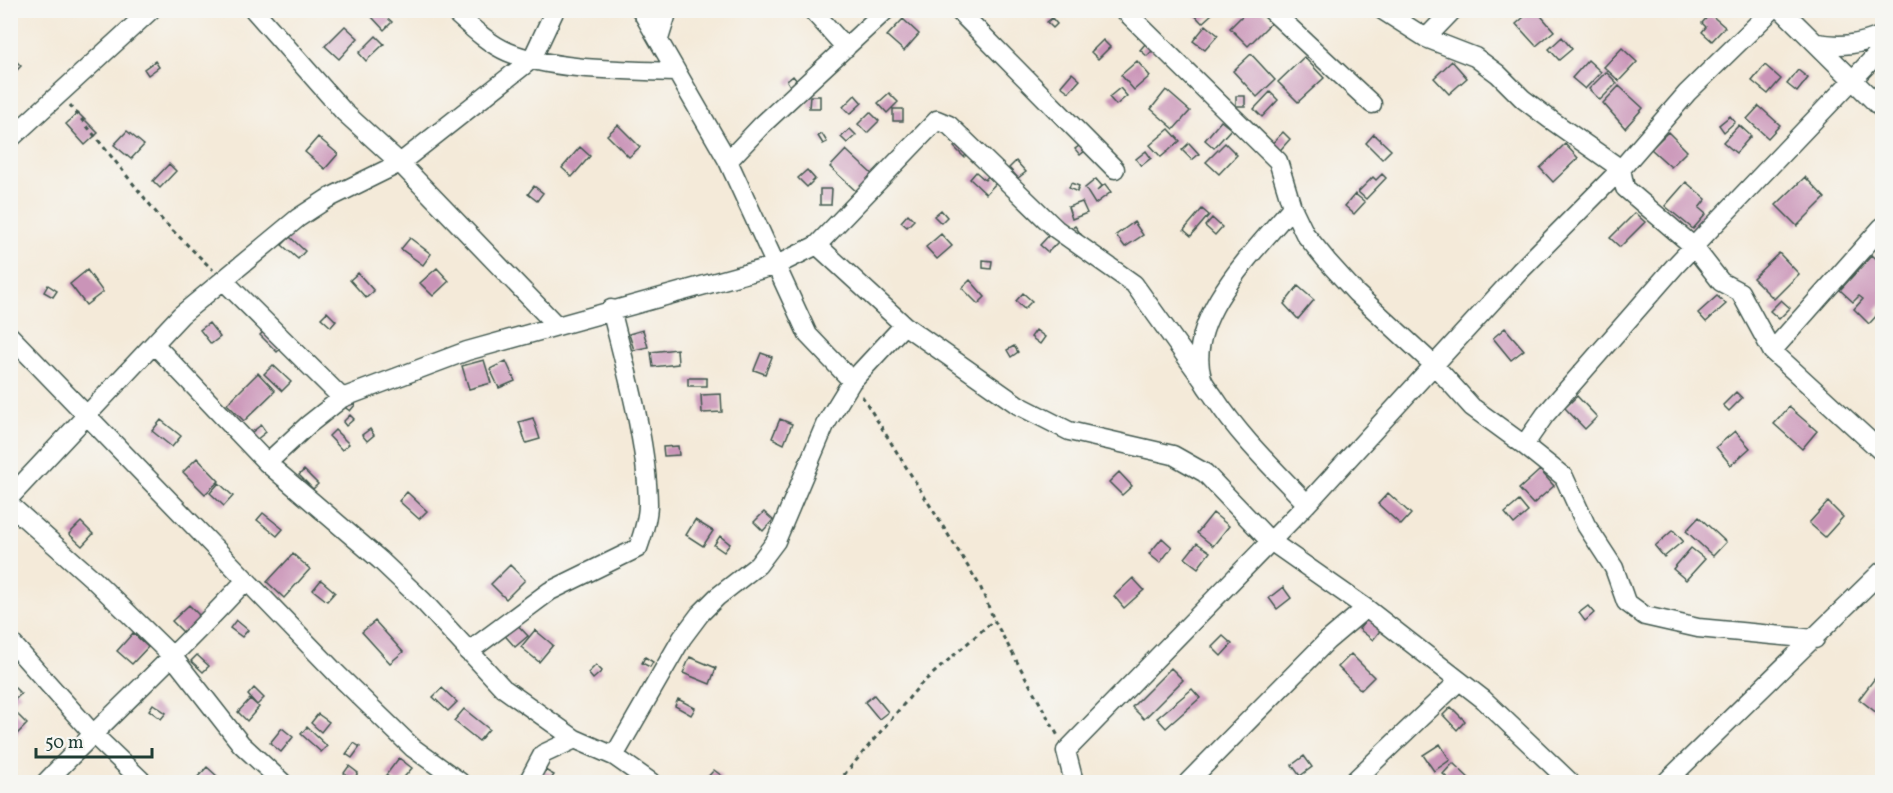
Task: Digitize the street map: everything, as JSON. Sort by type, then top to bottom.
[{"type":"street","points":[[10,139],[152,10]]},
{"type":"street","points":[[254,10],[344,112],[400,163],[557,326]]},
{"type":"street","points":[[452,10],[491,42],[507,51],[532,59],[610,69],[676,72]]},
{"type":"street","points":[[10,497],[181,315],[297,218],[327,199],[400,163],[532,59],[555,10]]},
{"type":"street","points":[[641,10],[728,161],[808,335],[852,381]]},
{"type":"street","points":[[659,39],[668,10]]},
{"type":"street","points":[[812,10],[846,48]]},
{"type":"street","points":[[728,161],[762,125],[886,10]]},
{"type":"street","points":[[958,10],[1115,169]]},
{"type":"street","points":[[1124,10],[1278,161],[1292,207],[1305,234],[1356,293],[1435,366],[1472,407],[1564,477],[1586,525],[1614,568],[1626,602],[1645,616],[1698,628],[1815,639]]},
{"type":"street","points":[[1271,10],[1372,104]]},
{"type":"street","points":[[1382,10],[1426,38],[1475,57],[1498,74],[1523,99],[1621,170],[1625,188],[1693,246],[1721,282],[1740,292],[1772,351],[1882,452]]},
{"type":"street","points":[[1426,38],[1453,10]]},
{"type":"street","points":[[1074,783],[1066,751],[1269,540],[1307,504],[1520,271],[1621,170],[1687,93],[1772,10]]},
{"type":"street","points":[[1782,10],[1882,109]]},
{"type":"street","points":[[1817,43],[1840,47],[1865,43],[1882,35]]},
{"type":"street","points":[[1524,445],[1545,415],[1693,246],[1882,49]]},
{"type":"street","points":[[267,464],[308,425],[342,399],[434,362],[611,309],[777,265],[817,245],[937,120],[949,125],[1056,229],[1134,284],[1227,417],[1307,504]]},
{"type":"street","points":[[1202,379],[1199,351],[1208,317],[1228,284],[1292,207]]},
{"type":"street","points":[[1772,351],[1882,227]]},
{"type":"street","points":[[817,245],[904,325],[1018,405],[1069,431],[1173,454],[1205,473],[1269,540],[1366,608],[1484,699],[1570,783]]},
{"type":"street","points":[[223,280],[342,399]]},
{"type":"street","points":[[468,652],[550,591],[638,548],[645,529],[648,505],[646,482],[632,394],[611,309]]},
{"type":"street","points":[[614,756],[682,639],[700,614],[717,597],[758,565],[776,541],[825,425],[852,381],[904,325]]},
{"type":"street","points":[[10,336],[434,776],[460,783]]},
{"type":"street","points":[[154,344],[267,464],[380,560],[423,601],[503,688],[575,739],[614,756],[651,783]]},
{"type":"street","points":[[10,505],[94,580],[173,657],[240,744],[282,783]]},
{"type":"street","points":[[1666,783],[1769,679],[1815,639],[1882,571]]},
{"type":"street","points":[[46,783],[173,657],[245,581]]},
{"type":"street","points":[[1188,783],[1327,641],[1366,608]]},
{"type":"street","points":[[10,641],[94,735],[143,783]]},
{"type":"street","points":[[1353,783],[1459,681]]},
{"type":"street","points":[[528,783],[543,754],[575,739]]},
{"type":"path","points":[[61,93],[163,221],[223,280]]},
{"type":"path","points":[[852,381],[980,586],[994,620],[1066,751]]},
{"type":"path","points":[[838,783],[920,685],[994,620]]},
{"type":"building","points":[[208,10],[221,10],[214,17]]},
{"type":"building","points":[[379,10],[392,22],[384,30],[372,17]]},
{"type":"building","points":[[1190,10],[1209,10],[1212,14],[1202,23]]},
{"type":"building","points":[[1248,10],[1261,10],[1272,22],[1248,46],[1230,28]]},
{"type":"building","points":[[1532,10],[1536,10],[1554,31],[1536,46],[1516,24]]},
{"type":"building","points":[[1710,14],[1725,27],[1712,41],[1702,32],[1706,27],[1702,23]]},
{"type":"building","points":[[1052,18],[1057,24],[1053,28],[1047,22]]},
{"type":"building","points":[[903,19],[919,34],[904,51],[887,36]]},
{"type":"building","points":[[1206,25],[1218,35],[1205,50],[1193,41]]},
{"type":"building","points":[[345,26],[358,38],[339,59],[325,46]]},
{"type":"building","points":[[376,36],[384,44],[366,61],[359,53]]},
{"type":"building","points":[[1562,37],[1572,49],[1559,60],[1549,49]]},
{"type":"building","points":[[1103,40],[1110,47],[1098,59],[1091,52]]},
{"type":"building","points":[[1146,43],[1154,49],[1147,56],[1140,50]]},
{"type":"building","points":[[1622,48],[1637,62],[1619,81],[1604,67]]},
{"type":"building","points":[[1251,54],[1275,80],[1257,97],[1233,71]]},
{"type":"building","points":[[12,57],[21,66],[10,77],[10,58]]},
{"type":"building","points":[[1304,57],[1324,78],[1298,102],[1278,82]]},
{"type":"building","points":[[1588,60],[1601,72],[1585,89],[1572,78]]},
{"type":"building","points":[[155,61],[159,67],[148,75],[144,69]]},
{"type":"building","points":[[1137,61],[1150,76],[1134,90],[1121,75]]},
{"type":"building","points":[[1452,61],[1467,78],[1449,94],[1434,78]]},
{"type":"building","points":[[1765,65],[1781,79],[1768,94],[1752,81]]},
{"type":"building","points":[[1798,70],[1808,78],[1797,92],[1787,84]]},
{"type":"building","points":[[1606,72],[1617,83],[1600,100],[1589,89]]},
{"type":"building","points":[[1072,73],[1080,80],[1069,92],[1061,86]]},
{"type":"building","points":[[793,76],[797,81],[790,86],[787,81]]},
{"type":"building","points":[[1619,86],[1643,108],[1625,128],[1603,103]]},
{"type":"building","points":[[1120,88],[1127,96],[1116,105],[1109,97]]},
{"type":"building","points":[[1166,90],[1190,111],[1174,129],[1151,109]]},
{"type":"building","points":[[1270,92],[1278,100],[1262,117],[1254,109]]},
{"type":"building","points":[[889,93],[898,102],[887,113],[878,103]]},
{"type":"building","points":[[855,95],[862,103],[850,114],[843,107]]},
{"type":"building","points":[[810,96],[820,96],[820,108],[809,108]]},
{"type":"building","points":[[1236,96],[1245,96],[1245,106],[1236,106]]},
{"type":"building","points":[[1759,106],[1780,125],[1768,138],[1747,119]]},
{"type":"building","points":[[893,109],[903,109],[903,121],[893,121]]},
{"type":"building","points":[[870,112],[879,121],[867,133],[858,124]]},
{"type":"building","points":[[78,113],[98,133],[85,145],[66,124]]},
{"type":"building","points":[[1730,116],[1735,122],[1724,132],[1719,125]]},
{"type":"building","points":[[1221,121],[1231,129],[1214,148],[1205,140]]},
{"type":"building","points":[[618,125],[640,147],[629,157],[607,135]]},
{"type":"building","points":[[1739,125],[1751,136],[1736,153],[1723,142]]},
{"type":"building","points":[[850,129],[856,135],[847,143],[841,137]]},
{"type":"building","points":[[1169,129],[1180,141],[1161,157],[1150,145]]},
{"type":"building","points":[[127,131],[144,145],[131,159],[114,145]]},
{"type":"building","points":[[1283,132],[1290,139],[1275,156],[1267,149]]},
{"type":"building","points":[[1668,132],[1687,151],[1671,167],[1651,149]]},
{"type":"building","points":[[822,134],[827,142],[823,144],[818,136]]},
{"type":"building","points":[[1374,134],[1391,150],[1382,159],[1366,143]]},
{"type":"building","points":[[964,135],[975,146],[964,157],[954,147]]},
{"type":"building","points":[[318,137],[338,154],[325,169],[305,152]]},
{"type":"building","points":[[1189,143],[1199,154],[1192,160],[1182,150]]},
{"type":"building","points":[[1225,143],[1237,155],[1219,174],[1206,162]]},
{"type":"building","points":[[1082,144],[1086,150],[1080,155],[1075,149]]},
{"type":"building","points":[[1565,144],[1578,158],[1553,182],[1540,168]]},
{"type":"building","points":[[580,147],[590,156],[572,177],[562,168]]},
{"type":"building","points":[[846,150],[874,176],[858,193],[830,167]]},
{"type":"building","points":[[1146,151],[1151,158],[1141,166],[1136,159]]},
{"type":"building","points":[[1016,161],[1026,172],[1018,178],[1009,168]]},
{"type":"building","points":[[169,164],[176,171],[160,188],[153,181]]},
{"type":"building","points":[[807,170],[815,179],[807,187],[798,178]]},
{"type":"building","points":[[976,172],[985,180],[990,174],[998,181],[986,194],[970,179]]},
{"type":"building","points":[[1382,174],[1386,178],[1366,199],[1358,192],[1373,177],[1376,180]]},
{"type":"building","points":[[1805,177],[1825,198],[1797,226],[1776,205]]},
{"type":"building","points":[[1096,179],[1102,186],[1097,191],[1105,184],[1111,192],[1095,204],[1085,188]]},
{"type":"building","points":[[1686,182],[1706,199],[1699,208],[1706,214],[1693,229],[1665,206]]},
{"type":"building","points":[[1071,183],[1079,186],[1077,192],[1069,188]]},
{"type":"building","points":[[534,186],[543,193],[537,201],[528,194]]},
{"type":"building","points":[[820,189],[832,189],[831,205],[820,205]]},
{"type":"building","points":[[1355,194],[1365,202],[1354,214],[1345,206]]},
{"type":"building","points":[[1082,202],[1087,213],[1072,219],[1068,207]]},
{"type":"building","points":[[1202,209],[1209,215],[1191,236],[1184,230]]},
{"type":"building","points":[[941,210],[947,217],[941,223],[934,216]]},
{"type":"building","points":[[1635,213],[1645,222],[1620,247],[1610,238]]},
{"type":"building","points":[[908,214],[914,220],[907,227],[901,222]]},
{"type":"building","points":[[1212,218],[1222,227],[1215,235],[1205,226]]},
{"type":"building","points":[[1134,222],[1143,235],[1125,247],[1116,235]]},
{"type":"building","points":[[1075,226],[1085,240],[1065,232]]},
{"type":"building","points":[[1052,232],[1060,240],[1048,252],[1040,245]]},
{"type":"building","points":[[941,234],[952,246],[937,259],[926,247]]},
{"type":"building","points":[[290,237],[305,251],[298,259],[282,245]]},
{"type":"building","points":[[410,238],[431,254],[423,265],[401,249]]},
{"type":"building","points":[[1779,253],[1799,274],[1774,299],[1753,278]]},
{"type":"building","points":[[1872,255],[1882,264],[1882,303],[1876,310],[1879,313],[1869,324],[1854,309],[1863,299],[1859,296],[1853,302],[1840,290]]},
{"type":"building","points":[[983,260],[992,261],[991,269],[983,268]]},
{"type":"building","points":[[437,268],[449,281],[433,296],[420,283]]},
{"type":"building","points":[[87,270],[103,292],[86,305],[70,284]]},
{"type":"building","points":[[358,273],[374,291],[366,298],[350,280]]},
{"type":"building","points":[[970,280],[985,297],[978,304],[962,288]]},
{"type":"building","points":[[48,285],[57,291],[53,297],[44,292]]},
{"type":"building","points":[[1298,286],[1314,300],[1298,319],[1284,304]]},
{"type":"building","points":[[1023,293],[1032,301],[1024,309],[1016,301]]},
{"type":"building","points":[[1717,296],[1726,304],[1706,322],[1698,313]]},
{"type":"building","points":[[1781,300],[1790,308],[1779,319],[1770,311]]},
{"type":"building","points":[[327,312],[336,321],[331,327],[321,318]]},
{"type":"building","points":[[209,323],[220,337],[211,344],[200,330]]},
{"type":"building","points":[[269,326],[286,343],[277,352],[260,335]]},
{"type":"building","points":[[1505,328],[1524,350],[1511,360],[1493,338]]},
{"type":"building","points":[[643,330],[648,347],[634,350],[629,334]]},
{"type":"building","points":[[1036,330],[1045,337],[1040,344],[1031,337]]},
{"type":"building","points":[[1014,346],[1018,352],[1011,357],[1007,350]]},
{"type":"building","points":[[677,349],[678,364],[653,367],[651,352]]},
{"type":"building","points":[[761,353],[772,357],[765,374],[754,370]]},
{"type":"building","points":[[484,360],[491,383],[469,389],[462,366]]},
{"type":"building","points":[[506,361],[515,381],[499,388],[490,369]]},
{"type":"building","points":[[273,365],[291,382],[282,391],[264,374]]},
{"type":"building","points":[[258,373],[275,391],[244,421],[227,404]]},
{"type":"building","points":[[688,378],[707,378],[707,386],[688,386]]},
{"type":"building","points":[[1736,392],[1742,398],[1729,411],[1723,405]]},
{"type":"building","points":[[721,394],[722,412],[702,413],[701,395]]},
{"type":"building","points":[[1577,396],[1597,417],[1585,429],[1565,408]]},
{"type":"building","points":[[349,400],[355,405],[350,411],[343,406]]},
{"type":"building","points":[[1789,407],[1817,431],[1802,449],[1774,424]]},
{"type":"building","points":[[350,415],[354,419],[346,426],[343,422]]},
{"type":"building","points":[[533,418],[540,439],[526,443],[519,422]]},
{"type":"building","points":[[780,419],[792,424],[784,444],[772,438]]},
{"type":"building","points":[[161,420],[181,436],[172,447],[152,431]]},
{"type":"building","points":[[261,425],[266,432],[256,440],[251,433]]},
{"type":"building","points":[[370,429],[374,435],[367,441],[362,435]]},
{"type":"building","points":[[335,430],[349,444],[342,450],[329,436]]},
{"type":"building","points":[[1735,431],[1750,448],[1731,465],[1716,447]]},
{"type":"building","points":[[678,446],[679,455],[664,456],[663,447]]},
{"type":"building","points":[[197,458],[219,481],[205,494],[183,472]]},
{"type":"building","points":[[304,470],[318,484],[313,489],[299,475]]},
{"type":"building","points":[[1540,470],[1554,486],[1533,504],[1519,489]]},
{"type":"building","points":[[1119,472],[1132,486],[1122,495],[1109,482]]},
{"type":"building","points":[[219,483],[233,496],[224,506],[210,493]]},
{"type":"building","points":[[407,492],[427,511],[419,519],[399,501]]},
{"type":"building","points":[[1388,493],[1411,514],[1401,525],[1378,504]]},
{"type":"building","points":[[1519,501],[1528,512],[1514,524],[1505,513]]},
{"type":"building","points":[[1828,502],[1843,517],[1825,537],[1809,523]]},
{"type":"building","points":[[764,512],[773,520],[763,531],[754,522]]},
{"type":"building","points":[[263,513],[283,529],[277,536],[257,520]]},
{"type":"building","points":[[1213,513],[1229,526],[1213,546],[1197,533]]},
{"type":"building","points":[[1699,517],[1726,542],[1713,556],[1686,531]]},
{"type":"building","points":[[695,520],[713,531],[703,546],[686,535]]},
{"type":"building","points":[[81,522],[93,534],[82,546],[69,534]]},
{"type":"building","points":[[1673,530],[1683,541],[1664,557],[1655,546]]},
{"type":"building","points":[[720,536],[730,544],[724,552],[714,545]]},
{"type":"building","points":[[1162,538],[1172,547],[1160,563],[1149,554]]},
{"type":"building","points":[[1197,543],[1210,552],[1198,568],[1185,558]]},
{"type":"building","points":[[1691,548],[1705,559],[1686,580],[1673,569]]},
{"type":"building","points":[[293,554],[310,569],[284,598],[267,582]]},
{"type":"building","points":[[510,565],[525,580],[506,599],[491,584]]},
{"type":"building","points":[[1133,578],[1144,590],[1124,608],[1114,596]]},
{"type":"building","points":[[321,580],[335,592],[327,601],[313,590]]},
{"type":"building","points":[[1283,587],[1291,598],[1277,609],[1269,598]]},
{"type":"building","points":[[189,605],[205,621],[188,637],[172,621]]},
{"type":"building","points":[[1588,606],[1594,613],[1585,621],[1579,613]]},
{"type":"building","points":[[1369,617],[1382,628],[1373,640],[1359,629]]},
{"type":"building","points":[[512,619],[528,636],[515,647],[500,630]]},
{"type":"building","points":[[236,620],[248,630],[242,637],[230,628]]},
{"type":"building","points":[[375,621],[403,652],[390,663],[362,632]]},
{"type":"building","points":[[535,630],[553,645],[539,662],[521,647]]},
{"type":"building","points":[[133,633],[148,647],[132,664],[117,651]]},
{"type":"building","points":[[1223,636],[1232,644],[1221,656],[1212,647]]},
{"type":"building","points":[[1351,654],[1374,677],[1361,690],[1338,667]]},
{"type":"building","points":[[197,655],[209,666],[203,672],[191,661]]},
{"type":"building","points":[[645,657],[653,662],[650,667],[642,663]]},
{"type":"building","points":[[690,657],[716,668],[710,684],[683,673]]},
{"type":"building","points":[[596,665],[602,671],[593,679],[588,673]]},
{"type":"building","points":[[1171,668],[1183,680],[1144,719],[1132,707]]},
{"type":"building","points":[[1875,678],[1882,684],[1882,717],[1859,699]]},
{"type":"building","points":[[12,685],[21,694],[10,704],[10,686]]},
{"type":"building","points":[[254,688],[264,698],[257,705],[248,695]]},
{"type":"building","points":[[442,688],[457,702],[448,711],[433,697]]},
{"type":"building","points":[[1192,689],[1200,698],[1166,728],[1157,718]]},
{"type":"building","points":[[874,695],[888,712],[879,719],[865,702]]},
{"type":"building","points":[[250,699],[259,707],[247,721],[238,712]]},
{"type":"building","points":[[678,699],[695,708],[691,715],[675,706]]},
{"type":"building","points":[[153,704],[166,713],[161,719],[149,710]]},
{"type":"building","points":[[10,707],[27,724],[13,738],[10,736]]},
{"type":"building","points":[[1451,707],[1465,721],[1457,730],[1443,715]]},
{"type":"building","points":[[464,709],[489,729],[479,741],[454,721]]},
{"type":"building","points":[[318,714],[329,722],[321,732],[311,723]]},
{"type":"building","points":[[307,727],[327,746],[321,752],[301,734]]},
{"type":"building","points":[[282,728],[293,737],[281,752],[270,743]]},
{"type":"building","points":[[354,743],[360,747],[352,758],[346,754]]},
{"type":"building","points":[[1440,744],[1450,760],[1434,771],[1423,755]]},
{"type":"building","points":[[1304,756],[1312,767],[1300,776],[1292,765]]},
{"type":"building","points":[[399,758],[412,768],[400,782],[396,782],[386,775]]},
{"type":"building","points":[[1453,763],[1472,781],[1452,782],[1443,774]]},
{"type":"building","points":[[349,766],[358,773],[353,780],[344,773]]},
{"type":"building","points":[[207,767],[218,777],[213,782],[193,782]]},
{"type":"building","points":[[545,770],[554,775],[549,782],[539,779]]},
{"type":"building","points":[[714,770],[722,776],[716,782],[710,782],[706,779]]}]
